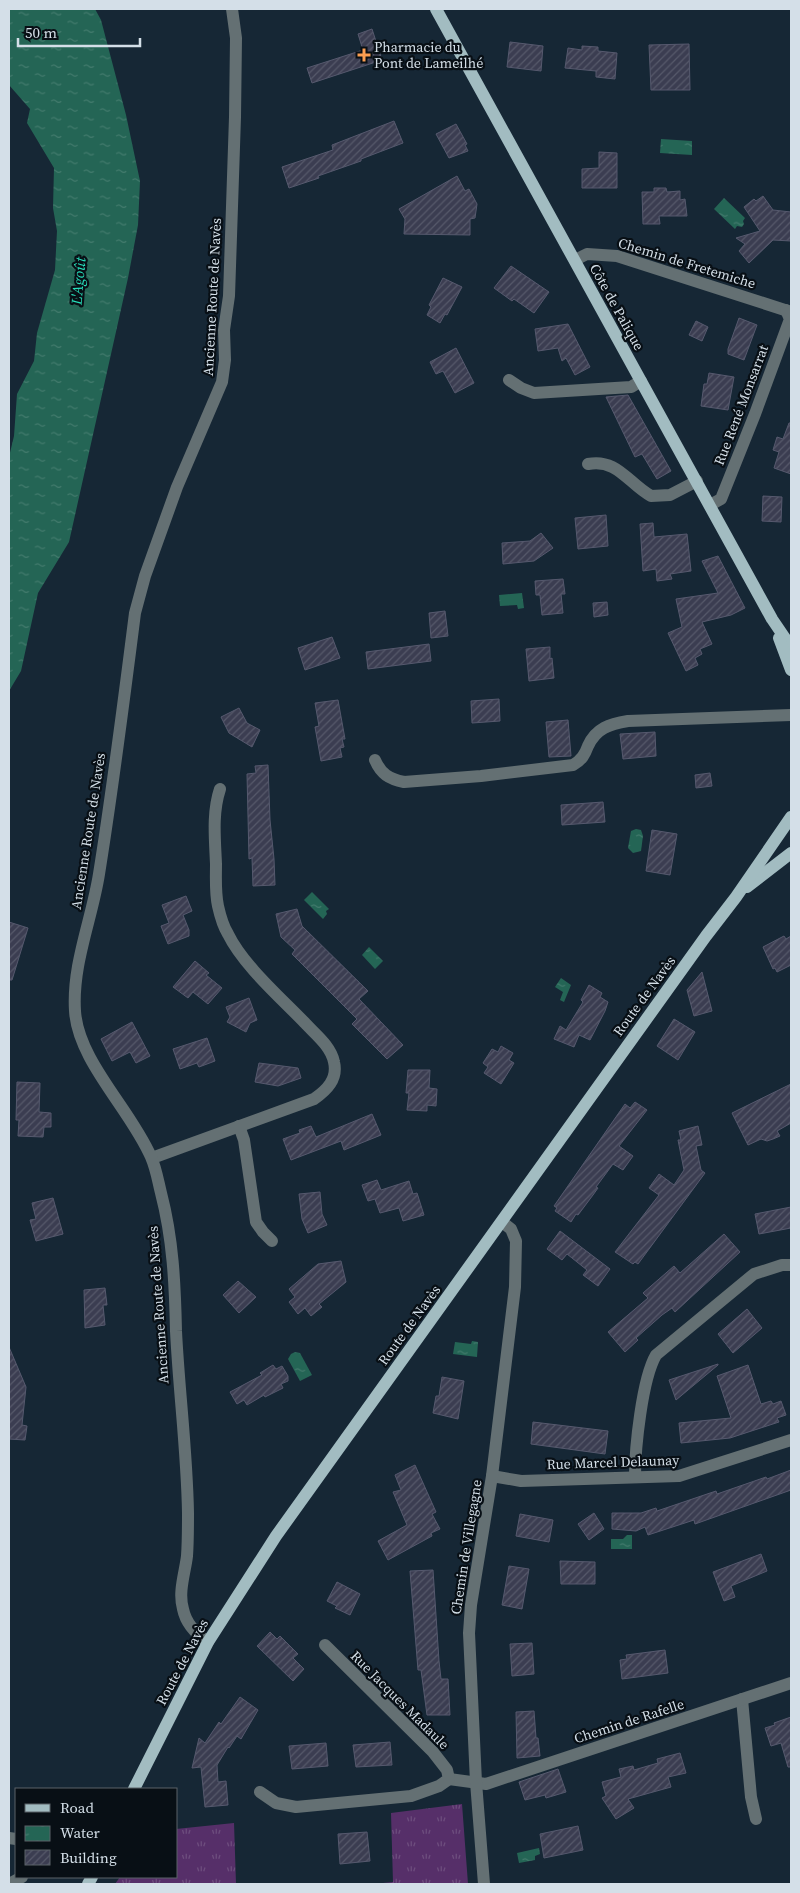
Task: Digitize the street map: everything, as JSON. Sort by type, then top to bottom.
[{"type":"main road","name":"Côte de Palique","points":[[436,9],[696,481],[715,502],[772,619]]},
{"type":"main road","points":[[772,619],[791,647]]},
{"type":"main road","points":[[772,619],[791,670]]},
{"type":"main road","points":[[736,896],[791,817]]},
{"type":"main road","points":[[736,896],[791,853]]},
{"type":"main road","name":"Route de Navès","points":[[135,1788],[208,1642],[276,1536],[736,896]]},
{"type":"street","name":"Ancienne Route de Navès","points":[[208,1642],[200,1637],[187,1621],[181,1599],[187,1553],[188,1512],[178,1372],[173,1257],[169,1226],[152,1158],[137,1130],[91,1058],[80,1035],[75,1011],[78,966],[99,877],[135,613],[145,576],[177,487],[222,382],[225,360],[224,330],[229,296],[235,117],[236,38],[232,9]]},
{"type":"street","name":"Chemin de Fretemiche","points":[[575,260],[588,254],[596,253],[629,259],[789,311]]},
{"type":"street","name":"Rue René Monsarrat","points":[[715,502],[755,414],[790,319],[789,311]]},
{"type":"street","points":[[509,380],[521,388],[534,393],[631,387],[641,381]]},
{"type":"street","points":[[588,464],[596,462],[614,467],[651,496],[670,495],[696,481]]},
{"type":"street","points":[[375,760],[385,776],[404,782],[490,775],[573,764],[583,757],[594,736],[601,729],[612,724],[628,721],[791,715]]},
{"type":"street","points":[[152,1158],[314,1100],[325,1091],[332,1081],[335,1071],[334,1061],[324,1043],[250,965],[228,936],[217,905],[216,891],[215,812],[220,789]]},
{"type":"street","points":[[239,1126],[244,1140],[256,1222],[262,1232],[272,1241]]},
{"type":"street","name":"Chemin de Villegagne","points":[[484,1884],[476,1782],[469,1619],[492,1476],[515,1287],[516,1241],[511,1228],[502,1222]]},
{"type":"street","points":[[635,1477],[635,1458],[648,1372],[656,1355],[754,1274],[782,1265],[791,1265]]},
{"type":"street","name":"Rue Marcel Delaunay","points":[[492,1476],[521,1481],[667,1477],[685,1474],[791,1440]]},
{"type":"street","name":"Rue Jacques Madaule","points":[[325,1645],[436,1756],[447,1770],[449,1779]]},
{"type":"street","name":"Chemin de Rafelle","points":[[476,1782],[486,1784],[791,1683]]},
{"type":"street","points":[[742,1699],[756,1819]]},
{"type":"street","points":[[260,1792],[276,1802],[296,1807],[411,1796],[439,1786],[449,1779],[476,1782]]},
{"type":"street","points":[[9,1884],[20,1878]]},
{"type":"green space","points":[[462,1804],[468,1884],[373,1884],[393,1882],[391,1813]]},
{"type":"green space","points":[[234,1823],[236,1884],[115,1884],[119,1878],[178,1878],[178,1829]]},
{"type":"water","name":"L'Agoût","points":[[9,9],[95,9],[101,20],[126,115],[140,181],[138,225],[128,278],[69,542],[38,593],[21,671],[9,691],[9,457],[14,436],[17,394],[34,361],[37,333],[55,270],[57,231],[53,208],[54,168],[27,123],[30,109],[9,85]]},
{"type":"water","points":[[661,139],[692,141],[692,155],[660,153]]},
{"type":"water","points":[[724,198],[745,218],[742,227],[737,226],[735,229],[714,209]]},
{"type":"water","points":[[522,593],[524,608],[518,609],[517,605],[500,606],[499,595]]},
{"type":"water","points":[[641,830],[643,836],[641,851],[633,853],[628,848],[631,831]]},
{"type":"water","points":[[312,892],[329,909],[326,911],[327,914],[323,919],[304,900]]},
{"type":"water","points":[[369,947],[383,961],[375,969],[362,955]]},
{"type":"water","points":[[561,978],[571,985],[564,1002],[560,1000],[563,992],[555,987]]},
{"type":"water","points":[[472,1341],[478,1342],[477,1357],[453,1354],[455,1342],[471,1344]]},
{"type":"water","points":[[295,1352],[300,1353],[312,1375],[300,1381],[288,1359]]},
{"type":"water","points":[[627,1535],[632,1535],[632,1549],[611,1549],[611,1539],[623,1539]]},
{"type":"water","points":[[539,1848],[540,1854],[535,1856],[535,1860],[519,1863],[517,1853]]},
{"type":"building","name":"Pharmacie du Pont de Lameilhé","points":[[372,29],[382,60],[312,83],[307,68],[363,50],[358,34]]},
{"type":"building","points":[[510,42],[543,46],[541,71],[507,67]]},
{"type":"building","points":[[689,44],[690,90],[651,90],[649,45]]},
{"type":"building","points":[[582,46],[598,47],[598,51],[617,53],[615,79],[596,77],[596,71],[565,68],[568,48],[582,50]]},
{"type":"building","points":[[394,121],[403,143],[361,159],[361,161],[318,176],[319,178],[289,188],[282,167],[333,150],[332,145]]},
{"type":"building","points":[[456,124],[467,144],[465,145],[468,151],[449,158],[436,134]]},
{"type":"building","points":[[599,152],[617,153],[617,188],[582,188],[582,169],[599,168]]},
{"type":"building","points":[[457,176],[465,191],[469,189],[477,204],[475,218],[470,219],[470,235],[404,234],[405,219],[399,209]]},
{"type":"building","points":[[654,188],[666,188],[667,192],[680,191],[680,200],[685,199],[687,216],[659,216],[660,224],[643,224],[642,192],[654,192]]},
{"type":"building","points":[[763,196],[773,210],[791,212],[791,241],[773,240],[749,263],[739,251],[745,244],[736,238],[760,231],[744,207],[754,199],[756,201]]},
{"type":"building","points":[[511,266],[549,292],[534,313],[494,288]]},
{"type":"building","points":[[443,278],[462,287],[447,315],[445,314],[440,323],[427,315],[431,307],[429,305]]},
{"type":"building","points":[[739,318],[757,325],[744,360],[728,354]]},
{"type":"building","points":[[696,321],[708,327],[702,341],[689,335]]},
{"type":"building","points":[[568,324],[590,367],[575,375],[566,358],[562,361],[558,348],[538,351],[535,329]]},
{"type":"building","points":[[456,348],[474,383],[455,393],[443,371],[436,374],[430,362]]},
{"type":"building","points":[[709,373],[734,377],[728,410],[701,406],[704,384],[707,384]]},
{"type":"building","points":[[628,395],[671,471],[657,479],[642,454],[635,457],[606,397]]},
{"type":"building","points":[[789,423],[791,423],[791,474],[774,468],[779,452],[773,450],[777,437],[783,439]]},
{"type":"building","points":[[763,496],[782,497],[781,522],[762,521]]},
{"type":"building","points":[[606,515],[608,546],[578,549],[575,518]]},
{"type":"building","points":[[653,523],[654,537],[687,534],[691,571],[670,574],[672,579],[657,581],[656,569],[643,571],[640,524]]},
{"type":"building","points":[[541,533],[553,548],[534,561],[503,564],[502,543],[530,541]]},
{"type":"building","points":[[718,556],[745,608],[731,615],[702,622],[712,644],[700,649],[702,654],[695,658],[698,665],[686,671],[668,633],[682,627],[676,599],[718,593],[702,561]]},
{"type":"building","points":[[563,579],[565,594],[561,594],[563,613],[542,615],[540,595],[536,595],[535,581]]},
{"type":"building","points":[[607,602],[608,615],[594,617],[593,603]]},
{"type":"building","points":[[445,611],[448,636],[431,638],[429,613]]},
{"type":"building","points":[[332,637],[340,658],[305,670],[298,648]]},
{"type":"building","points":[[429,644],[431,661],[368,669],[366,652]]},
{"type":"building","points":[[550,647],[550,659],[552,658],[554,678],[529,681],[526,649]]},
{"type":"building","points":[[499,699],[500,721],[472,723],[471,701]]},
{"type":"building","points":[[338,700],[345,739],[342,739],[344,747],[340,748],[342,757],[321,761],[315,727],[319,726],[315,703]]},
{"type":"building","points":[[239,708],[247,723],[260,730],[252,747],[229,733],[221,717]]},
{"type":"building","points":[[568,720],[571,756],[549,757],[546,722]]},
{"type":"building","points":[[655,732],[656,756],[623,759],[620,734]]},
{"type":"building","points":[[268,765],[275,885],[253,886],[252,858],[249,859],[247,774],[256,773],[255,766]]},
{"type":"building","points":[[710,773],[712,786],[696,788],[695,775]]},
{"type":"building","points":[[603,802],[605,822],[562,825],[561,805]]},
{"type":"building","points":[[652,830],[677,834],[670,875],[646,871]]},
{"type":"building","points":[[186,896],[192,911],[183,915],[189,930],[189,936],[168,944],[161,926],[169,923],[162,905]]},
{"type":"building","points":[[297,909],[302,926],[368,991],[359,999],[403,1045],[387,1059],[352,1024],[357,1019],[292,954],[295,950],[281,937],[276,914]]},
{"type":"building","points":[[9,922],[28,928],[12,980],[9,980]]},
{"type":"building","points":[[784,936],[786,939],[791,936],[791,965],[777,972],[775,968],[773,969],[763,947]]},
{"type":"building","points":[[195,961],[209,973],[206,975],[222,988],[208,1004],[193,992],[188,998],[173,987]]},
{"type":"building","points":[[702,972],[712,1011],[694,1016],[687,990]]},
{"type":"building","points":[[589,985],[602,993],[600,997],[608,1002],[590,1040],[579,1035],[574,1047],[554,1039],[560,1026],[566,1030],[583,1002],[581,1000]]},
{"type":"building","points":[[249,998],[257,1020],[250,1023],[246,1032],[227,1022],[230,1017],[226,1007]]},
{"type":"building","points":[[674,1019],[695,1032],[678,1060],[657,1046]]},
{"type":"building","points":[[132,1022],[150,1056],[136,1063],[130,1052],[112,1061],[101,1039]]},
{"type":"building","points":[[207,1038],[215,1061],[199,1067],[197,1063],[180,1069],[173,1049]]},
{"type":"building","points":[[501,1046],[513,1053],[509,1060],[514,1063],[501,1084],[484,1073],[488,1067],[483,1063],[492,1049],[498,1052]]},
{"type":"building","points":[[259,1063],[298,1068],[301,1078],[278,1086],[255,1082]]},
{"type":"building","points":[[408,1070],[430,1070],[429,1088],[437,1089],[436,1106],[427,1105],[427,1111],[407,1110],[409,1093],[406,1093]]},
{"type":"building","points":[[17,1082],[40,1083],[39,1112],[51,1113],[51,1127],[44,1127],[43,1137],[18,1136],[19,1120],[16,1120]]},
{"type":"building","points":[[791,1084],[791,1123],[777,1131],[780,1136],[767,1141],[761,1139],[748,1145],[732,1113]]},
{"type":"building","points":[[635,1102],[647,1110],[619,1146],[633,1156],[623,1170],[613,1164],[596,1187],[598,1188],[593,1195],[571,1222],[555,1211],[557,1208],[554,1206],[625,1104],[630,1108]]},
{"type":"building","points":[[372,1114],[381,1135],[344,1150],[341,1141],[291,1160],[283,1139],[300,1133],[299,1130],[311,1126],[316,1137]]},
{"type":"building","points":[[698,1126],[702,1145],[696,1146],[701,1170],[705,1173],[638,1264],[635,1262],[633,1264],[615,1252],[659,1195],[649,1188],[659,1174],[674,1185],[684,1170],[678,1140],[681,1140],[679,1131]]},
{"type":"building","points":[[377,1180],[381,1190],[409,1181],[413,1194],[417,1193],[424,1215],[403,1221],[399,1208],[380,1213],[375,1199],[368,1201],[362,1185]]},
{"type":"building","points":[[320,1192],[322,1214],[327,1225],[308,1233],[302,1219],[299,1194]]},
{"type":"building","points":[[53,1198],[63,1234],[36,1241],[30,1220],[36,1219],[32,1203]]},
{"type":"building","points":[[791,1207],[791,1228],[759,1234],[755,1214]]},
{"type":"building","points":[[560,1231],[610,1269],[598,1286],[583,1275],[587,1270],[567,1254],[562,1260],[547,1249]]},
{"type":"building","points":[[724,1234],[740,1252],[675,1312],[672,1308],[662,1315],[636,1338],[638,1340],[625,1352],[608,1332],[648,1298],[643,1293],[674,1266],[680,1273]]},
{"type":"building","points":[[341,1261],[346,1282],[319,1304],[322,1307],[311,1316],[305,1308],[298,1314],[289,1302],[295,1297],[289,1289],[318,1264]]},
{"type":"building","points":[[238,1281],[256,1297],[239,1313],[223,1295]]},
{"type":"building","points":[[105,1288],[107,1305],[103,1305],[105,1325],[85,1328],[84,1290]]},
{"type":"building","points":[[747,1309],[762,1328],[733,1353],[718,1334]]},
{"type":"building","points":[[9,1347],[26,1387],[22,1425],[27,1426],[25,1440],[9,1439]]},
{"type":"building","points":[[273,1365],[276,1369],[282,1366],[288,1376],[288,1381],[281,1384],[283,1388],[265,1397],[264,1395],[247,1405],[244,1400],[237,1404],[230,1392],[262,1375],[260,1373]]},
{"type":"building","points":[[718,1365],[676,1400],[669,1380]]},
{"type":"building","points":[[748,1365],[761,1404],[771,1401],[773,1404],[781,1401],[786,1415],[777,1418],[779,1422],[730,1438],[681,1443],[679,1423],[731,1418],[717,1376]]},
{"type":"building","points":[[442,1377],[464,1381],[458,1419],[433,1413],[436,1396],[439,1396]]},
{"type":"building","points":[[533,1422],[608,1431],[605,1454],[531,1444]]},
{"type":"building","points":[[415,1465],[436,1512],[432,1514],[440,1529],[431,1533],[432,1536],[388,1560],[378,1541],[407,1525],[393,1492],[401,1490],[395,1475]]},
{"type":"building","points":[[791,1470],[791,1490],[695,1524],[694,1520],[648,1535],[645,1527],[636,1531],[612,1529],[612,1513],[641,1513],[656,1508],[657,1511],[716,1491],[717,1494]]},
{"type":"building","points":[[594,1513],[604,1529],[589,1540],[578,1524]]},
{"type":"building","points":[[520,1514],[553,1520],[549,1542],[516,1536]]},
{"type":"building","points":[[761,1554],[767,1571],[731,1586],[735,1597],[724,1601],[713,1572]]},
{"type":"building","points":[[560,1561],[595,1562],[595,1584],[561,1584]]},
{"type":"building","points":[[509,1566],[529,1569],[522,1609],[502,1605]]},
{"type":"building","points":[[433,1570],[441,1679],[448,1679],[450,1715],[427,1715],[421,1670],[418,1670],[410,1571]]},
{"type":"building","points":[[337,1582],[360,1594],[350,1615],[335,1608],[337,1606],[327,1601]]},
{"type":"building","points":[[270,1632],[277,1639],[280,1636],[298,1654],[293,1658],[304,1669],[293,1681],[257,1646]]},
{"type":"building","points":[[532,1643],[534,1674],[512,1676],[510,1644]]},
{"type":"building","points":[[665,1650],[668,1673],[622,1679],[620,1660],[627,1659],[626,1655]]},
{"type":"building","points":[[240,1697],[258,1710],[241,1739],[237,1736],[217,1765],[218,1782],[226,1781],[228,1805],[205,1807],[201,1767],[192,1768],[199,1738],[205,1743],[219,1722],[221,1724]]},
{"type":"building","points":[[534,1711],[536,1738],[538,1738],[540,1756],[517,1758],[516,1712]]},
{"type":"building","points":[[791,1717],[791,1767],[788,1767],[781,1743],[771,1746],[765,1728]]},
{"type":"building","points":[[390,1742],[392,1765],[356,1767],[353,1745]]},
{"type":"building","points":[[326,1743],[328,1766],[292,1769],[289,1746]]},
{"type":"building","points":[[680,1753],[686,1773],[668,1777],[671,1787],[628,1799],[634,1808],[616,1819],[602,1798],[606,1796],[602,1782],[621,1777],[619,1769],[633,1766],[634,1770],[658,1763],[657,1759]]},
{"type":"building","points":[[558,1769],[566,1792],[546,1798],[545,1795],[525,1800],[519,1782]]},
{"type":"building","points":[[578,1826],[583,1850],[544,1858],[540,1834]]},
{"type":"building","points":[[367,1832],[370,1861],[340,1864],[338,1834]]},
{"type":"place","name":"Pharmacie du Pont de Lameilhé","points":[[364,55]]}]
